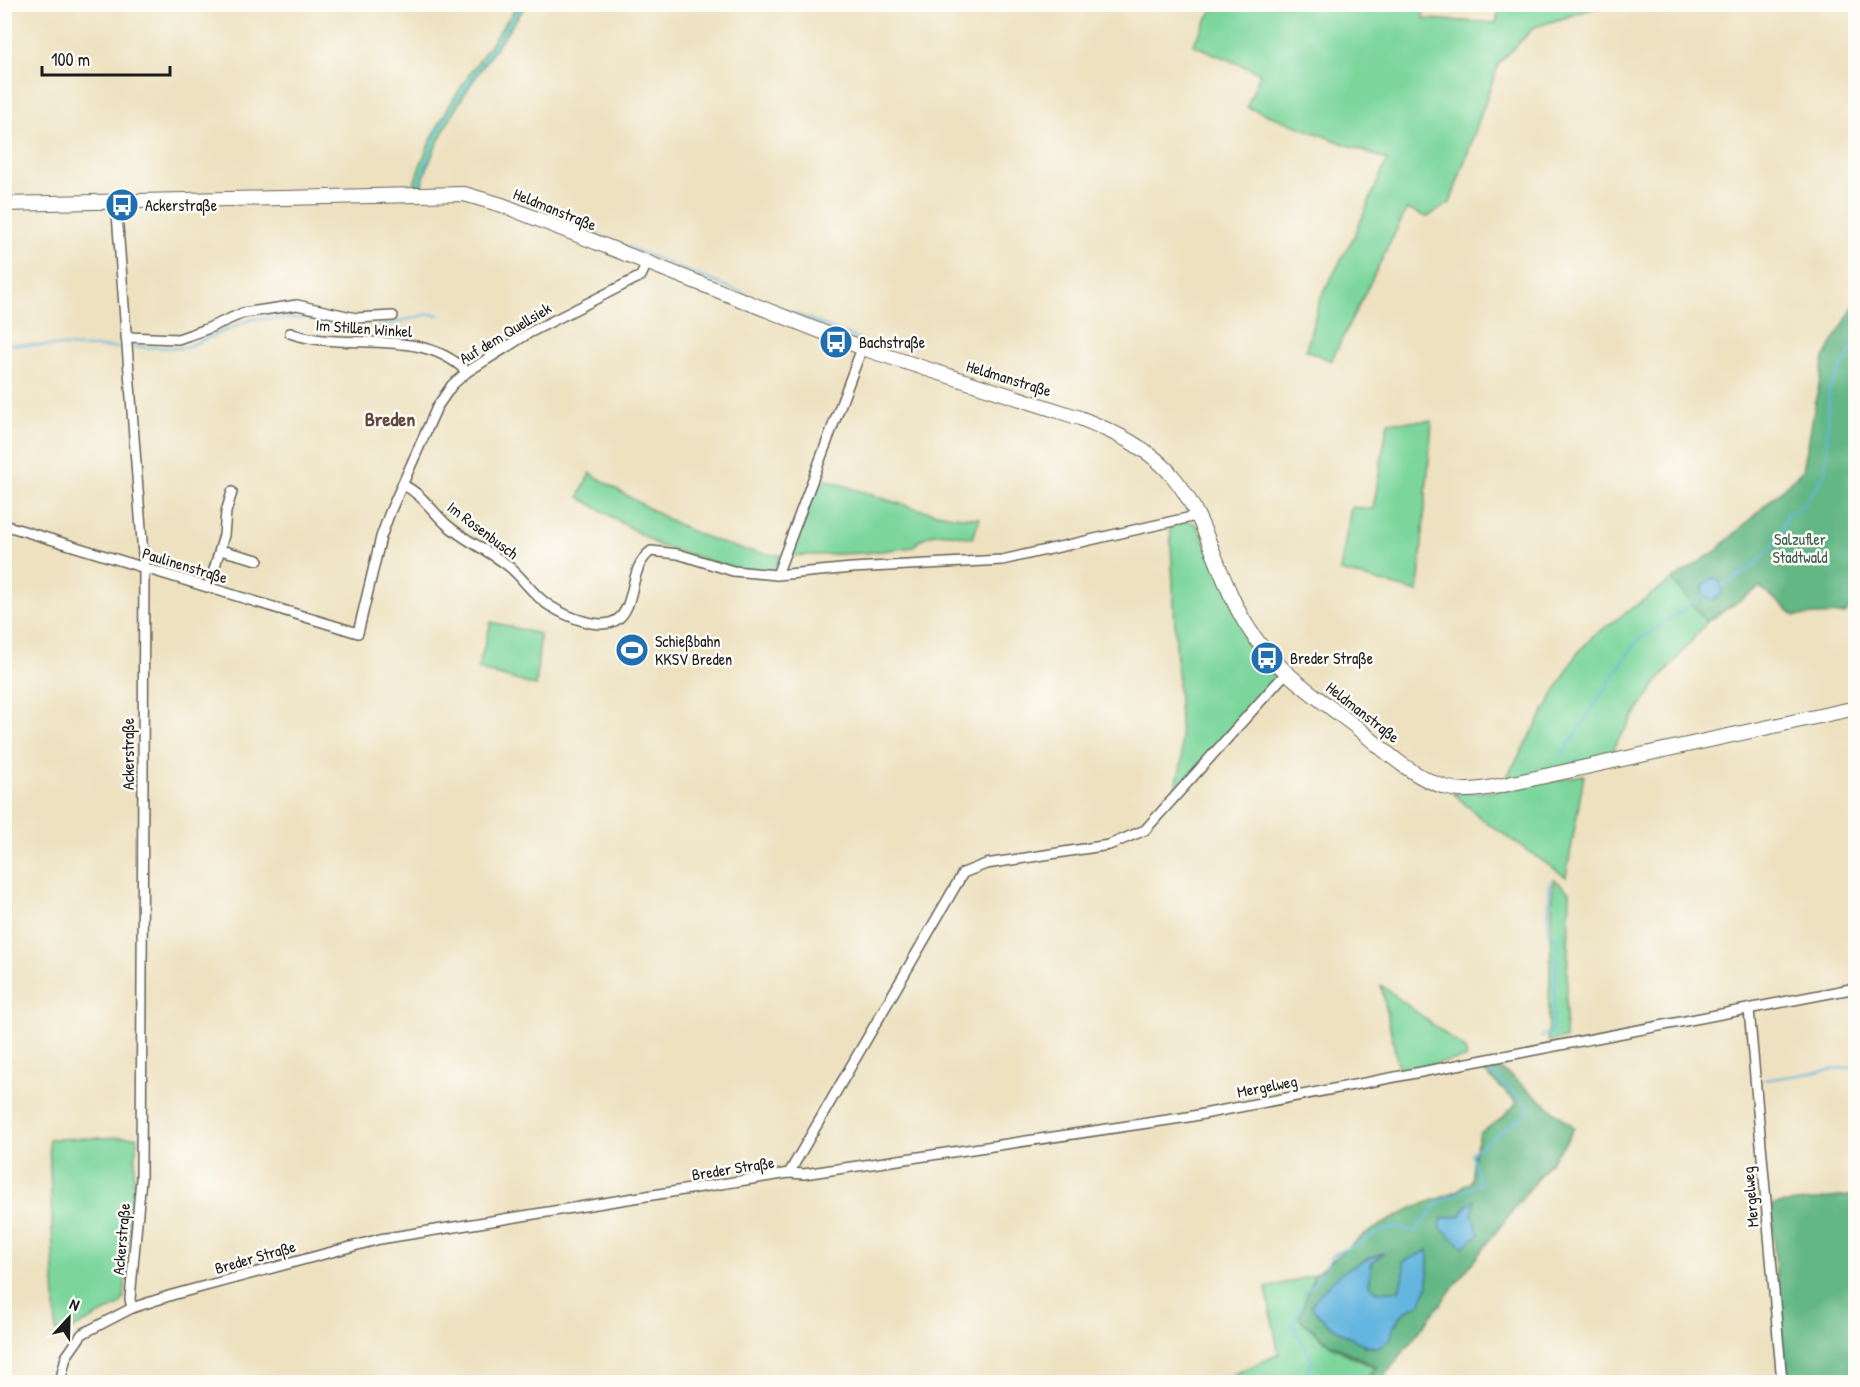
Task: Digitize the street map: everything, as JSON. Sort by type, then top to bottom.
[{"type":"main road","name":"Heldmanstraße","points":[[4,204],[464,194],[502,205],[862,348],[1054,409],[1104,428],[1162,464],[1187,497],[1228,593],[1250,631],[1286,673],[1395,758],[1425,778],[1457,790],[1486,788],[1585,769],[1856,708]]},
{"type":"street","name":"Ackerstraße","points":[[116,201],[144,568],[141,1179],[130,1299],[132,1308]]},
{"type":"street","name":"Auf dem Quellsiek","points":[[358,633],[381,537],[437,407],[452,385],[467,372],[529,333],[641,276],[647,263]]},
{"type":"street","points":[[126,337],[178,339],[243,312],[297,305],[356,318],[393,316]]},
{"type":"street","name":"Im Stillen Winkel","points":[[290,333],[311,341],[414,345],[451,360],[467,372]]},
{"type":"street","points":[[862,348],[777,575],[852,568],[1002,560],[1196,516]]},
{"type":"street","name":"Im Rosenbusch","points":[[403,485],[413,489],[455,531],[508,565],[549,606],[584,621],[602,624],[619,619],[625,610],[638,565],[651,551],[678,554],[733,571],[777,575]]},
{"type":"street","points":[[209,587],[220,550],[232,492]]},
{"type":"street","name":"Paulinenstraße","points":[[4,525],[358,633]]},
{"type":"street","points":[[220,550],[258,560]]},
{"type":"street","name":"Breder Straße","points":[[60,1383],[66,1356],[72,1344],[92,1328],[132,1308],[380,1239],[789,1173],[963,873],[986,864],[1110,845],[1145,830],[1286,673]]},
{"type":"street","name":"Mergelweg","points":[[789,1173],[804,1174],[1188,1117],[1856,988]]},
{"type":"street","name":"Mergelweg","points":[[1749,1009],[1782,1383]]},
{"type":"green space","points":[[518,5],[526,5],[452,114],[429,162],[421,187],[414,184],[433,135],[445,113]]},
{"type":"green space","points":[[1215,5],[1421,5],[1424,19],[1496,23],[1500,5],[1605,5],[1535,27],[1499,63],[1450,203],[1427,217],[1407,209],[1331,361],[1306,350],[1320,299],[1356,232],[1387,160],[1247,107],[1260,73],[1193,45]]},
{"type":"green space","name":"Salzufler Stadtwald","points":[[1855,304],[1855,601],[1845,614],[1795,616],[1760,587],[1707,622],[1672,580],[1717,550],[1803,470],[1824,358]]},
{"type":"green space","points":[[1432,421],[1418,592],[1340,571],[1351,507],[1373,509],[1388,422]]},
{"type":"green space","points":[[590,473],[658,514],[705,537],[729,546],[781,555],[774,572],[737,569],[660,546],[579,497]]},
{"type":"green space","points":[[816,476],[917,509],[959,517],[980,518],[973,538],[933,534],[913,547],[865,553],[787,556]]},
{"type":"green space","points":[[1189,521],[1196,524],[1273,666],[1275,680],[1174,793],[1182,761],[1170,525]]},
{"type":"green space","points":[[1672,580],[1707,622],[1655,685],[1614,746],[1615,757],[1504,782],[1576,655],[1593,636]]},
{"type":"green space","points":[[491,622],[540,634],[536,686],[478,669]]},
{"type":"green space","points":[[1584,775],[1566,877],[1483,820],[1453,793],[1487,792]]},
{"type":"green space","points":[[1553,878],[1570,892],[1565,1039],[1548,1041]]},
{"type":"green space","points":[[1381,985],[1465,1049],[1467,1058],[1399,1070]]},
{"type":"green space","points":[[1490,1063],[1511,1076],[1574,1127],[1568,1139],[1380,1382],[1365,1382],[1377,1367],[1329,1343],[1299,1318],[1314,1275],[1365,1234],[1414,1207],[1449,1195],[1471,1182],[1474,1154],[1480,1133],[1501,1119],[1517,1103],[1477,1065]],"holes":[[[1466,1206],[1479,1234],[1442,1219],[1461,1215]],[[1428,1251],[1428,1286],[1406,1309],[1378,1348],[1365,1346],[1317,1314],[1342,1276],[1368,1258],[1382,1253],[1372,1263],[1369,1285],[1383,1291],[1391,1291],[1399,1290],[1405,1271],[1403,1262]]]},
{"type":"green space","points":[[137,1137],[124,1299],[119,1305],[71,1330],[56,1332],[49,1139]]},
{"type":"green space","points":[[1855,1195],[1855,1382],[1784,1382],[1771,1205]]},
{"type":"green space","points":[[1314,1275],[1300,1319],[1331,1346],[1375,1368],[1364,1382],[1217,1382],[1279,1354],[1266,1288]]},
{"type":"water","points":[[1711,578],[1720,581],[1722,593],[1713,600],[1702,596],[1703,586]]},
{"type":"water","points":[[1475,1201],[1472,1215],[1479,1234],[1463,1247],[1440,1227],[1442,1219],[1461,1215],[1466,1206]]},
{"type":"water","points":[[1428,1250],[1428,1286],[1421,1303],[1410,1308],[1401,1316],[1394,1326],[1391,1338],[1379,1348],[1360,1343],[1341,1333],[1311,1306],[1326,1287],[1342,1273],[1384,1253],[1372,1263],[1369,1285],[1378,1292],[1399,1290],[1405,1271],[1403,1262]]},
{"type":"waterway","points":[[419,184],[435,138],[445,118],[523,4]]},
{"type":"waterway","points":[[549,216],[861,340]]},
{"type":"waterway","points":[[131,347],[184,348],[252,319],[308,318],[362,331],[429,314],[439,315]]},
{"type":"waterway","points":[[1720,586],[1743,574],[1763,558],[1778,538],[1787,513],[1796,511],[1812,495],[1826,471],[1829,390],[1856,341]]},
{"type":"waterway","points":[[4,344],[123,348]]},
{"type":"waterway","points":[[1562,755],[1636,642],[1705,595]]},
{"type":"waterway","points":[[1541,1037],[1552,1032],[1558,940],[1548,933],[1550,882]]},
{"type":"waterway","points":[[1765,1080],[1856,1066]]},
{"type":"waterway","points":[[1303,1295],[1317,1280],[1333,1255],[1385,1230],[1397,1227],[1415,1231],[1440,1201],[1480,1184],[1471,1153],[1530,1111],[1529,1106],[1488,1071]]},
{"type":"waterway","points":[[1299,1305],[1293,1326],[1313,1361],[1302,1382]]},
{"type":"place","name":"Ackerstraße","points":[[122,205]]},
{"type":"place","name":"Bachstraße","points":[[836,342]]},
{"type":"place","name":"Schießbahn KKSV Breden","points":[[632,650]]},
{"type":"place","name":"Breder Straße","points":[[1267,658]]},
{"type":"district","name":"Breden","points":[[390,419]]}]
